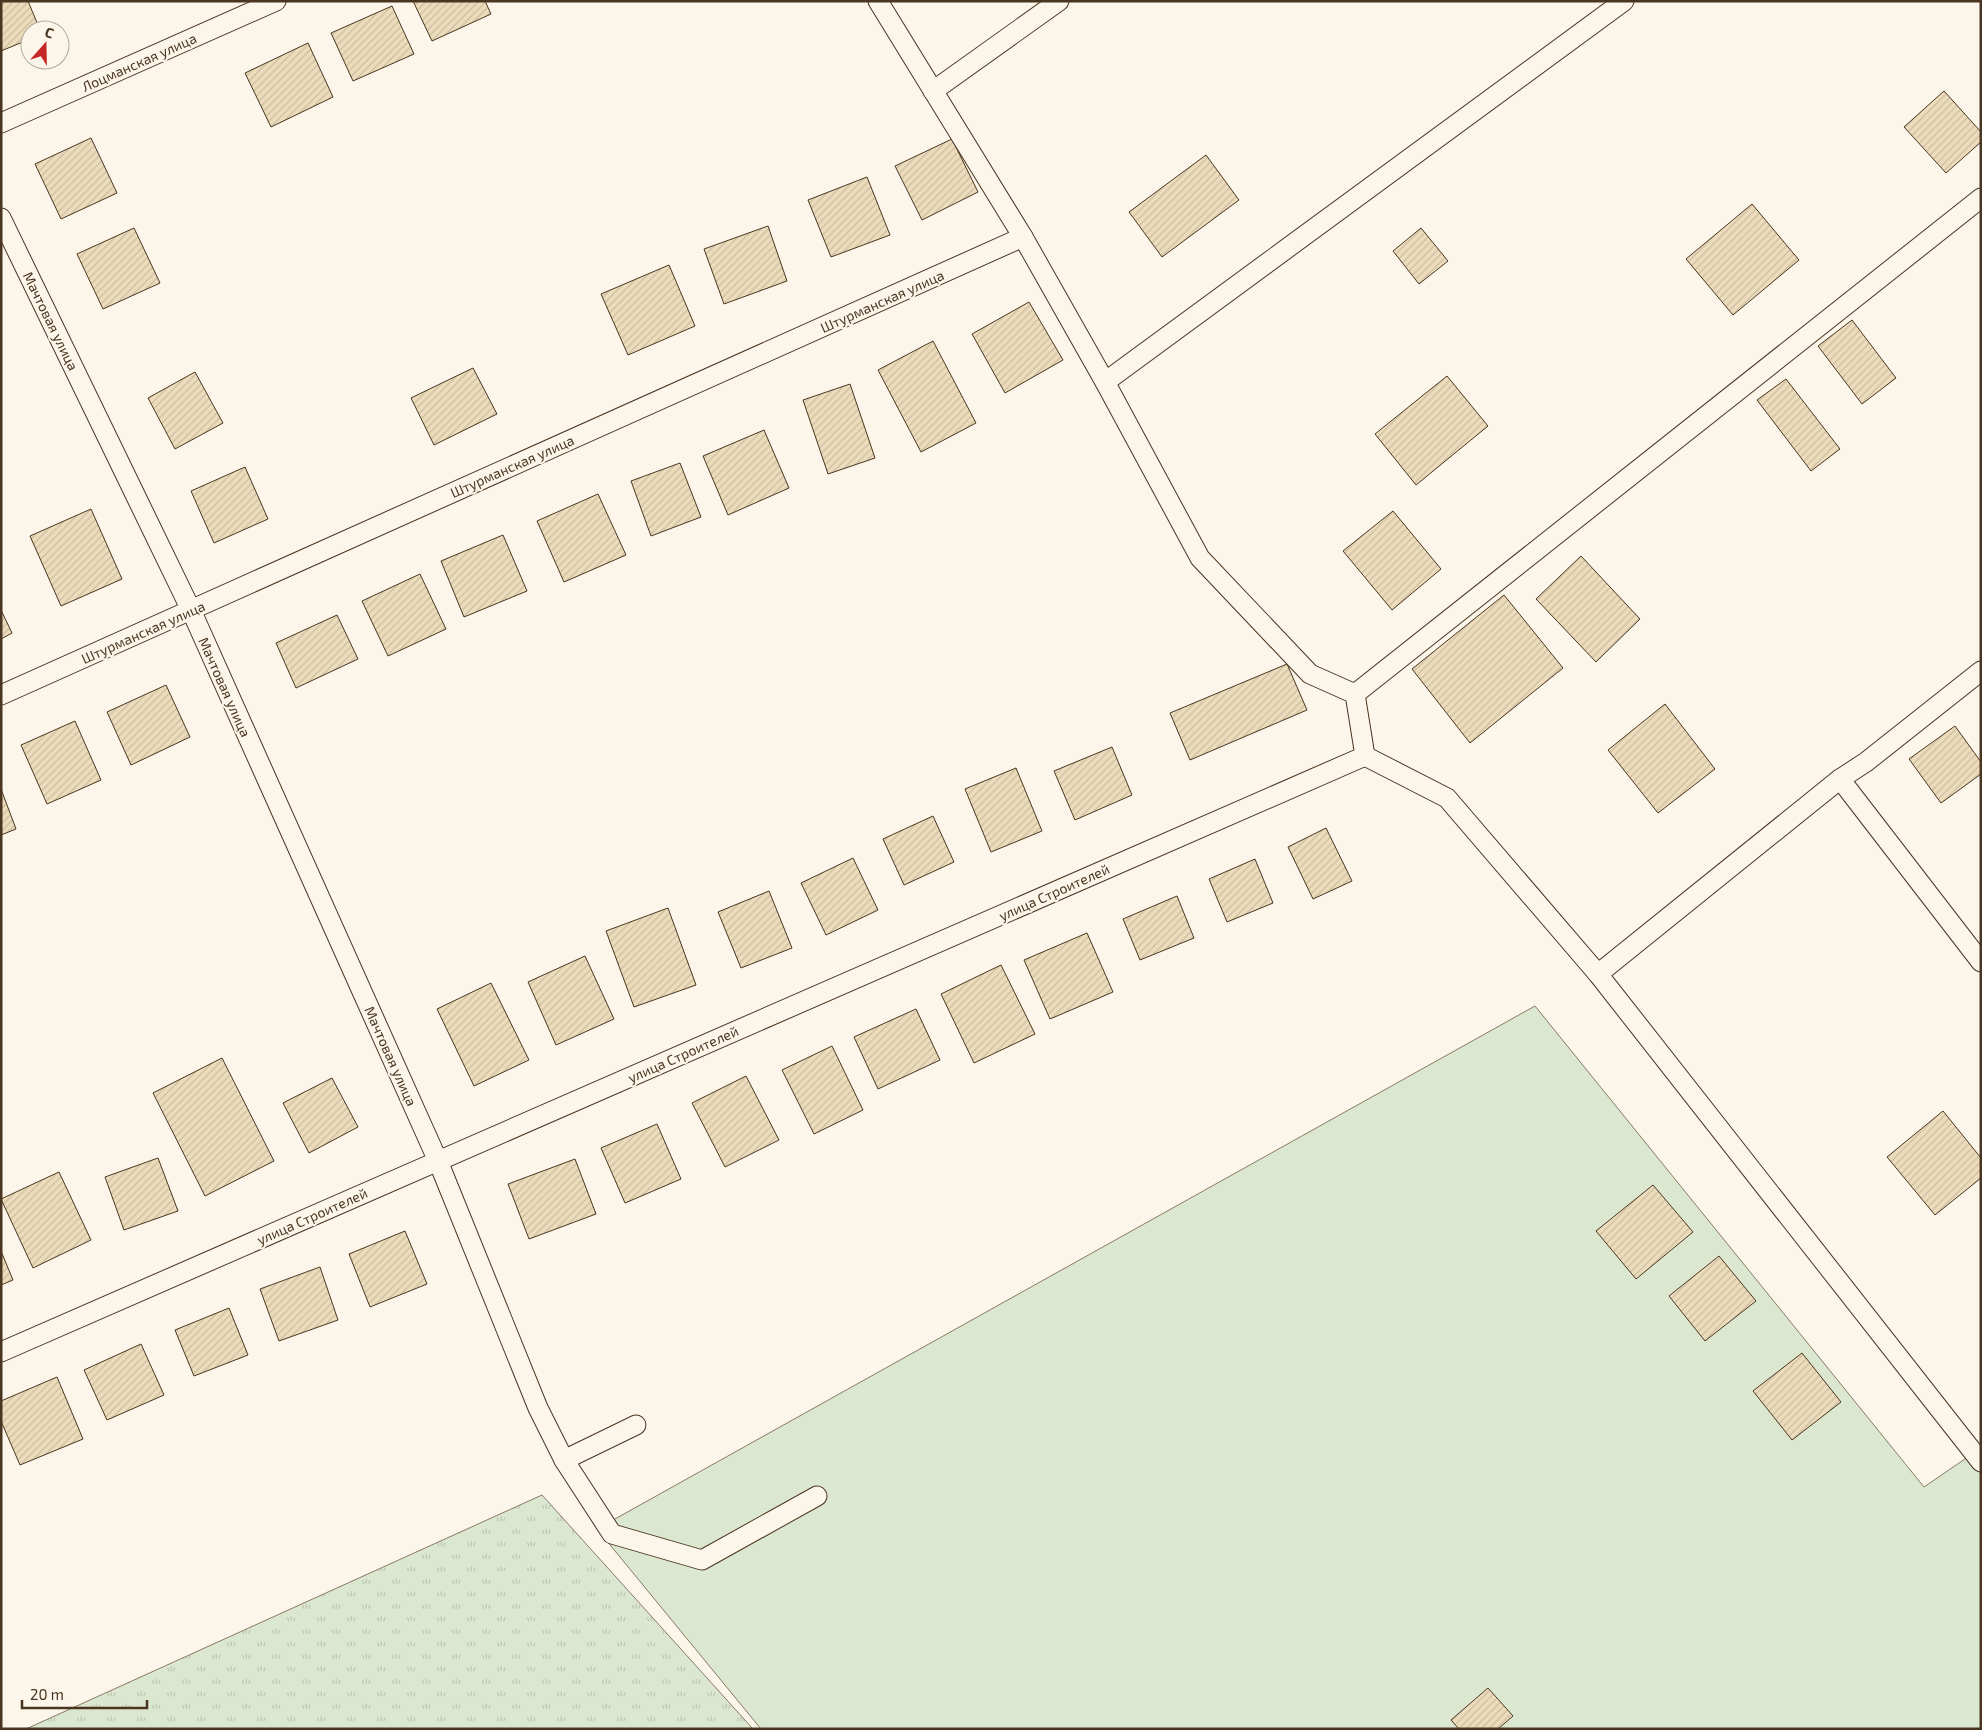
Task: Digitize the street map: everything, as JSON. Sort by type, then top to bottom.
[{"type":"lane","name":"Лоцманская улица","points":[[1,123],[276,1]]},
{"type":"lane","points":[[878,1],[1024,237],[1200,558],[1310,674],[1355,694]]},
{"type":"lane","points":[[933,90],[1058,1]]},
{"type":"lane","points":[[1105,382],[1624,1]]},
{"type":"lane","points":[[1355,694],[1981,198]]},
{"type":"lane","name":"Мачтовая улица","points":[[1,218],[191,610],[438,1161],[538,1408],[564,1460],[612,1534],[702,1560],[817,1496]]},
{"type":"lane","name":"Штурманская улица","points":[[1,695],[1024,237]]},
{"type":"lane","points":[[1598,974],[1840,779],[1866,762],[1981,671]]},
{"type":"lane","points":[[1355,694],[1365,756],[1447,798],[1598,974],[1981,1462]]},
{"type":"lane","name":"улица Строителей","points":[[1,1352],[1365,756]]},
{"type":"lane","points":[[1840,779],[1981,962]]},
{"type":"lane","points":[[564,1460],[636,1425]]},
{"type":"green space","points":[[1535,1006],[1924,1487],[1981,1448],[1981,1729],[761,1729],[597,1529]]},
{"type":"green space","points":[[542,1495],[753,1729],[26,1729]]},
{"type":"building","points":[[1,1],[28,1],[36,20],[20,20],[20,43],[1,51]]},
{"type":"building","points":[[413,1],[485,1],[491,14],[432,41]]},
{"type":"building","points":[[392,6],[414,54],[353,81],[331,33]]},
{"type":"building","points":[[308,43],[333,97],[271,127],[245,73]]},
{"type":"building","points":[[1944,91],[1981,132],[1981,142],[1946,173],[1904,127]]},
{"type":"building","points":[[91,138],[117,193],[61,219],[35,164]]},
{"type":"building","points":[[952,139],[978,192],[922,220],[895,166]]},
{"type":"building","points":[[1206,155],[1239,200],[1162,257],[1129,212]]},
{"type":"building","points":[[867,177],[890,235],[831,257],[808,200]]},
{"type":"building","points":[[1752,204],[1799,260],[1733,315],[1686,259]]},
{"type":"building","points":[[768,226],[787,281],[724,304],[704,249]]},
{"type":"building","points":[[134,228],[160,283],[103,309],[77,254]]},
{"type":"building","points":[[1421,228],[1448,261],[1419,284],[1393,251]]},
{"type":"building","points":[[669,265],[695,326],[628,355],[601,294]]},
{"type":"building","points":[[1029,302],[1063,360],[1005,393],[972,334]]},
{"type":"building","points":[[1852,320],[1896,378],[1862,404],[1818,346]]},
{"type":"building","points":[[933,341],[976,423],[921,452],[878,370]]},
{"type":"building","points":[[473,368],[497,414],[434,445],[411,398]]},
{"type":"building","points":[[195,372],[223,423],[175,449],[148,398]]},
{"type":"building","points":[[1447,376],[1488,426],[1416,485],[1375,434]]},
{"type":"building","points":[[1786,379],[1840,449],[1811,471],[1757,400]]},
{"type":"building","points":[[850,384],[875,458],[828,474],[803,400]]},
{"type":"building","points":[[764,430],[789,488],[728,515],[703,456]]},
{"type":"building","points":[[680,463],[701,517],[651,536],[631,481]]},
{"type":"building","points":[[245,467],[268,519],[214,543],[191,491]]},
{"type":"building","points":[[598,494],[626,555],[564,582],[537,521]]},
{"type":"building","points":[[91,509],[122,579],[61,606],[30,536]]},
{"type":"building","points":[[1393,511],[1441,569],[1392,610],[1343,551]]},
{"type":"building","points":[[503,535],[527,591],[464,617],[441,561]]},
{"type":"building","points":[[1581,556],[1640,619],[1596,662],[1536,599]]},
{"type":"building","points":[[420,574],[446,629],[388,656],[362,601]]},
{"type":"building","points":[[1504,595],[1563,668],[1470,743],[1412,669]]},
{"type":"building","points":[[1,610],[12,633],[1,639]]},
{"type":"building","points":[[337,615],[358,659],[296,688],[276,643]]},
{"type":"building","points":[[1287,664],[1307,710],[1190,760],[1170,713]]},
{"type":"building","points":[[166,685],[190,737],[131,765],[107,712]]},
{"type":"building","points":[[1665,704],[1715,769],[1658,813],[1608,750]]},
{"type":"building","points":[[75,721],[101,780],[47,804],[21,745]]},
{"type":"building","points":[[1955,726],[1981,762],[1981,774],[1941,803],[1909,759]]},
{"type":"building","points":[[1112,747],[1132,795],[1075,820],[1054,771]]},
{"type":"building","points":[[1016,768],[1042,831],[991,852],[965,789]]},
{"type":"building","points":[[1,789],[16,829],[1,835]]},
{"type":"building","points":[[933,816],[954,862],[904,885],[883,839]]},
{"type":"building","points":[[1326,828],[1352,881],[1313,899],[1288,847]]},
{"type":"building","points":[[853,858],[878,910],[826,935],[801,883]]},
{"type":"building","points":[[1255,859],[1273,903],[1227,922],[1209,879]]},
{"type":"building","points":[[769,891],[792,948],[741,968],[718,912]]},
{"type":"building","points":[[1177,896],[1194,938],[1140,960],[1123,919]]},
{"type":"building","points":[[668,908],[696,985],[634,1007],[606,931]]},
{"type":"building","points":[[1087,933],[1113,992],[1050,1019],[1024,960]]},
{"type":"building","points":[[585,956],[614,1019],[556,1045],[528,982]]},
{"type":"building","points":[[1001,965],[1035,1034],[974,1063],[941,994]]},
{"type":"building","points":[[491,983],[529,1060],[474,1086],[437,1009]]},
{"type":"building","points":[[916,1009],[940,1060],[878,1089],[854,1037]]},
{"type":"building","points":[[832,1046],[863,1110],[814,1134],[782,1070]]},
{"type":"building","points":[[222,1058],[274,1161],[205,1196],[153,1093]]},
{"type":"building","points":[[746,1076],[779,1140],[725,1167],[692,1103]]},
{"type":"building","points":[[332,1078],[358,1127],[309,1153],[283,1103]]},
{"type":"building","points":[[1943,1111],[1981,1158],[1981,1178],[1935,1215],[1887,1157]]},
{"type":"building","points":[[657,1124],[681,1179],[625,1203],[601,1148]]},
{"type":"building","points":[[158,1158],[178,1211],[124,1230],[105,1177]]},
{"type":"building","points":[[575,1159],[596,1214],[529,1239],[508,1184]]},
{"type":"building","points":[[59,1172],[91,1240],[33,1268],[1,1199]]},
{"type":"building","points":[[1653,1185],[1693,1232],[1636,1279],[1596,1231]]},
{"type":"building","points":[[405,1231],[427,1284],[370,1307],[349,1254]]},
{"type":"building","points":[[1,1251],[13,1280],[1,1285]]},
{"type":"building","points":[[1719,1256],[1756,1301],[1705,1341],[1669,1296]]},
{"type":"building","points":[[320,1267],[338,1320],[279,1341],[260,1289]]},
{"type":"building","points":[[229,1308],[248,1355],[194,1376],[175,1330]]},
{"type":"building","points":[[141,1344],[164,1395],[107,1420],[84,1370]]},
{"type":"building","points":[[1802,1353],[1841,1402],[1792,1440],[1753,1391]]},
{"type":"building","points":[[57,1377],[83,1439],[20,1465],[1,1421],[1,1401]]},
{"type":"building","points":[[1488,1688],[1513,1716],[1498,1729],[1459,1729],[1451,1720]]}]
